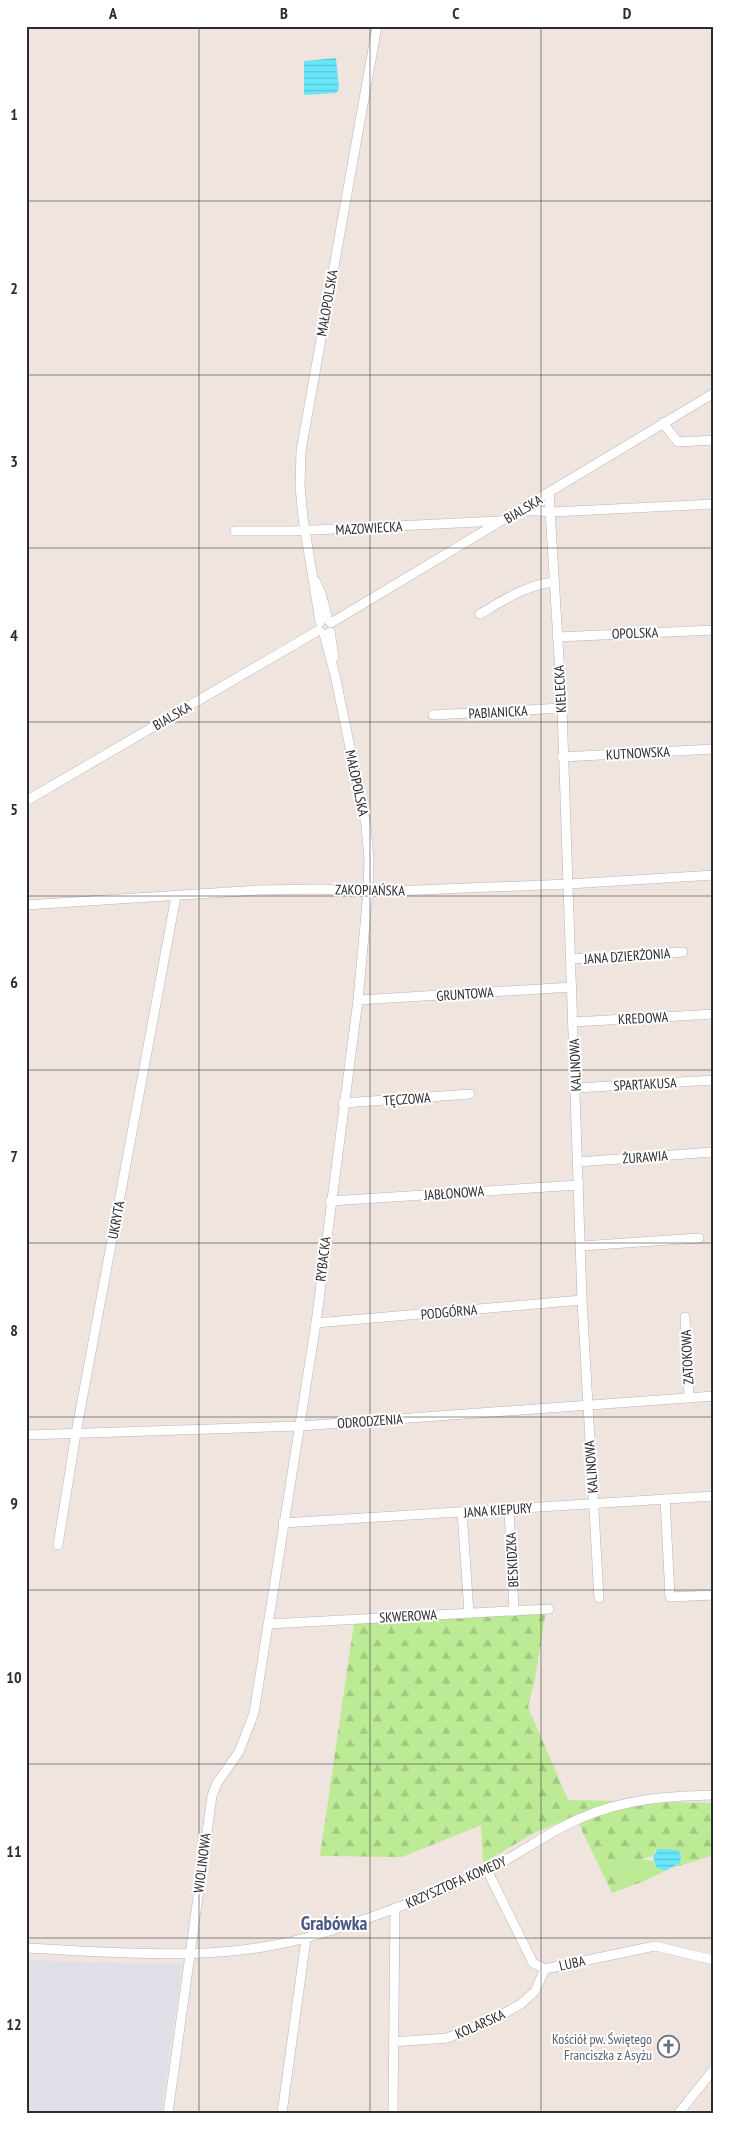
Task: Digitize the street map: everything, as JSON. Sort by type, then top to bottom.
[{"type":"street","name":"MAŁOPOLSKA","points":[[368,892],[369,859],[366,825],[305,530],[300,486],[304,424],[377,26]]},
{"type":"street","name":"BIALSKA","points":[[26,801],[325,627],[714,393]]},
{"type":"street","points":[[663,423],[678,442],[714,440]]},
{"type":"street","name":"KIELECKA","points":[[549,493],[552,512],[569,884]]},
{"type":"street","points":[[521,510],[552,512],[714,504]]},
{"type":"street","name":"MAZOWIECKA","points":[[235,531],[305,530],[502,521]]},
{"type":"street","points":[[480,614],[525,588],[554,582]]},
{"type":"street","name":"OPOLSKA","points":[[557,637],[714,630]]},
{"type":"street","name":"PABIANICKA","points":[[433,715],[562,708]]},
{"type":"street","name":"KUTNOWSKA","points":[[562,757],[714,749]]},
{"type":"street","name":"ZAKOPIAŃSKA","points":[[26,905],[258,890],[321,889],[368,892],[569,884],[714,875]]},
{"type":"street","name":"KALINOWA","points":[[569,884],[582,1300],[599,1598]]},
{"type":"street","name":"RYBACKA","points":[[268,1624],[316,1323],[330,1201],[358,1000],[368,892]]},
{"type":"street","name":"UKRYTA","points":[[58,1545],[76,1433],[176,896]]},
{"type":"street","name":"JANA DZIERŻONIA","points":[[571,959],[682,952]]},
{"type":"street","name":"GRUNTOWA","points":[[358,1000],[572,987]]},
{"type":"street","name":"KREDOWA","points":[[573,1022],[714,1014]]},
{"type":"street","name":"SPARTAKUSA","points":[[575,1088],[714,1080]]},
{"type":"street","name":"TĘCZOWA","points":[[344,1103],[470,1094]]},
{"type":"street","name":"ŻURAWIA","points":[[578,1162],[713,1152]]},
{"type":"street","name":"JABŁONOWA","points":[[330,1201],[578,1185]]},
{"type":"street","points":[[581,1246],[699,1238]]},
{"type":"street","name":"PODGÓRNA","points":[[316,1323],[582,1300]]},
{"type":"street","name":"ZATOKOWA","points":[[685,1317],[689,1398]]},
{"type":"street","name":"ODRODZENIA","points":[[26,1435],[300,1426],[714,1396]]},
{"type":"street","name":"JANA KIEPURY","points":[[283,1523],[714,1496]]},
{"type":"street","points":[[665,1499],[670,1597],[714,1595]]},
{"type":"street","name":"BESKIDZKA","points":[[509,1510],[514,1610]]},
{"type":"street","points":[[462,1512],[469,1613]]},
{"type":"street","name":"SKWEROWA","points":[[268,1624],[548,1609]]},
{"type":"street","name":"WIOLINOWA","points":[[168,2113],[212,1796],[217,1783],[239,1752],[254,1713],[268,1624]]},
{"type":"street","name":"KRZYSZTOFA KOMEDY","points":[[26,1948],[191,1955],[235,1952],[306,1939],[395,1908],[487,1870],[573,1821],[604,1809],[654,1797],[714,1795]]},
{"type":"street","name":"LUBA","points":[[487,1870],[533,1963],[545,1969],[655,1946],[714,1960]]},
{"type":"street","points":[[393,2113],[395,1908]]},
{"type":"street","points":[[282,2113],[306,1939]]},
{"type":"street","name":"KOLARSKA","points":[[393,2042],[447,2038],[490,2021],[521,2004],[535,1991],[545,1969]]},
{"type":"street","points":[[679,2113],[714,2070]]},
{"type":"shaded area","points":[[26,1960],[182,1965],[161,2113],[26,2113]]},
{"type":"green space","points":[[546,1611],[535,1679],[528,1707],[568,1800],[714,1803],[714,1855],[669,1869],[676,1866],[655,1850],[653,1856],[620,1865],[610,1872],[619,1884],[644,1881],[612,1893],[575,1816],[534,1833],[483,1863],[481,1825],[402,1857],[320,1856],[354,1623]]},
{"type":"green space","points":[[641,1859],[654,1861],[656,1867],[665,1871],[644,1881],[619,1884],[610,1872],[620,1865]]},
{"type":"water","points":[[336,58],[339,89],[336,93],[304,95],[304,61]]},
{"type":"water","points":[[658,1849],[678,1850],[681,1855],[680,1863],[665,1871],[656,1867],[653,1856]]},
{"type":"place","name":"Kościół pw. Świętego Franciszka z Asyżu","points":[[668,2047]]},
{"type":"district","name":"Grabówka","points":[[334,1923]]}]
